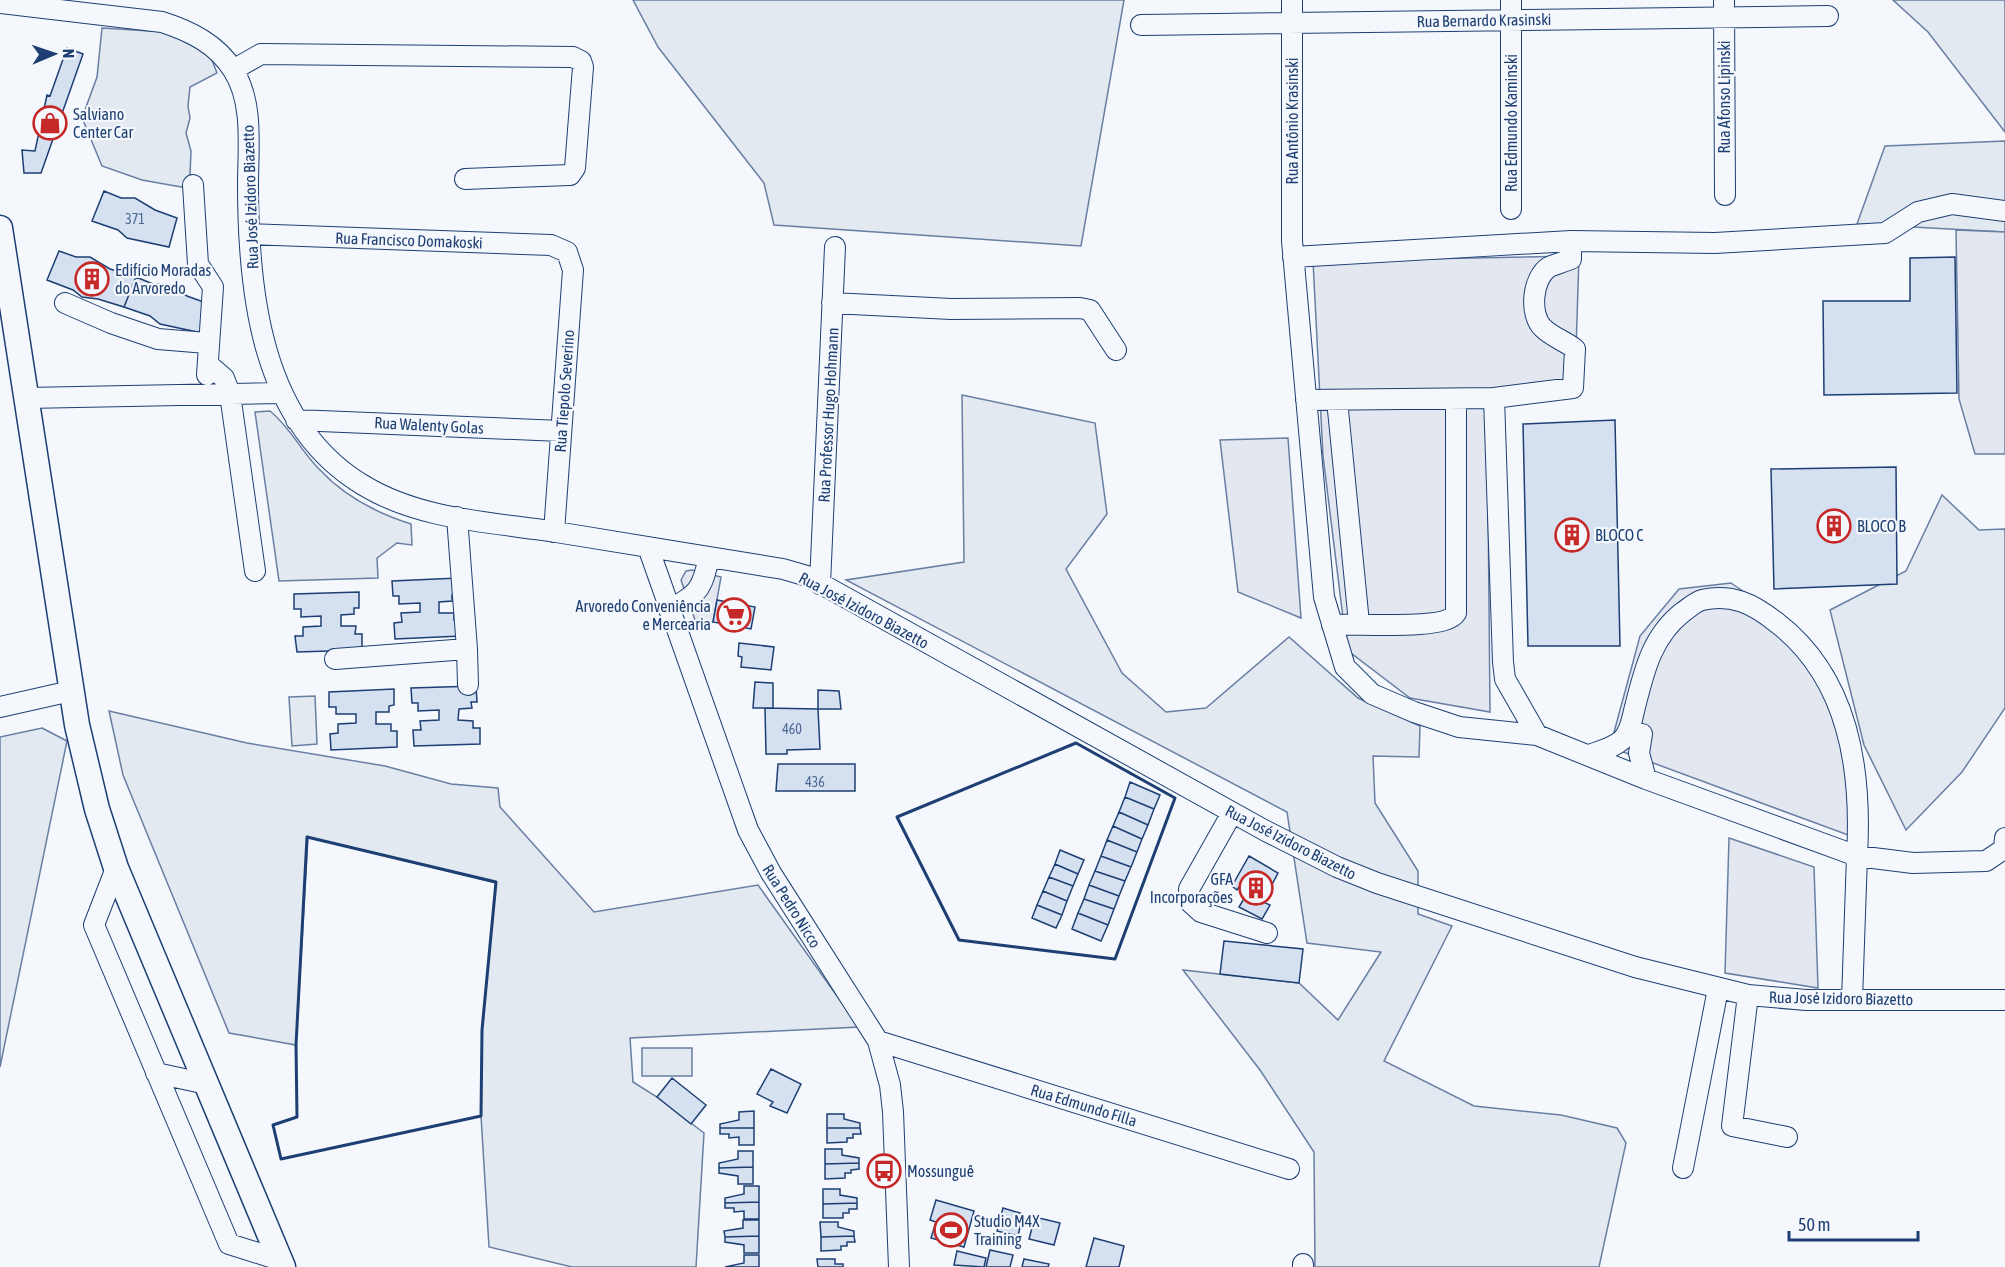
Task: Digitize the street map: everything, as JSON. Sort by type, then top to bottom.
[{"type":"main road","points":[[0,228],[7,313],[26,398],[71,691],[89,780],[116,868],[282,1263]]},
{"type":"street","name":"Rua Antônio Krasinski","points":[[1292,0],[1293,249],[1324,597],[1345,667],[1372,694],[1459,727],[1537,735],[1646,779],[1857,856],[1913,863],[1986,861],[2004,849],[2005,838]]},
{"type":"street","name":"Rua Edmundo Kaminski","points":[[1510,0],[1511,209]]},
{"type":"street","name":"Rua José Izidoro Biazetto","points":[[0,3],[54,5],[140,18],[184,29],[205,41],[233,70],[246,106],[249,234],[262,332],[281,393],[297,420],[336,466],[390,500],[457,517],[794,572],[820,584],[1232,813],[1337,867],[1377,883],[1539,937],[1718,989],[1748,995],[1806,1000],[2005,1000]]},
{"type":"street","name":"Rua Bernardo Krasinski","points":[[1141,25],[1511,20],[1724,9],[1828,16]]},
{"type":"street","name":"Rua Afonso Lipinski","points":[[1724,9],[1725,195]]},
{"type":"street","points":[[233,70],[261,54],[573,57],[581,61],[583,68],[575,168],[570,175],[465,179]]},
{"type":"street","points":[[193,185],[198,264],[213,287],[207,343],[209,365],[205,394]]},
{"type":"street","points":[[1293,249],[1571,241],[1715,243],[1885,233],[1918,212],[1952,204],[2005,211]]},
{"type":"street","name":"Rua Francisco Domakoski","points":[[249,234],[551,245],[567,252]]},
{"type":"street","points":[[1306,400],[1494,398],[1573,388],[1575,349],[1541,327],[1535,308],[1535,290],[1541,274],[1548,268],[1571,259],[1571,241]]},
{"type":"street","name":"Rua Professor Hugo Hohmann","points":[[820,584],[835,247]]},
{"type":"street","name":"Rua Tiepolo Severino","points":[[554,532],[573,270],[567,252]]},
{"type":"street","points":[[65,303],[111,323],[158,339],[207,343]]},
{"type":"street","points":[[832,303],[951,309],[1080,308],[1090,310],[1116,350]]},
{"type":"street","points":[[209,365],[224,378],[230,394],[255,571]]},
{"type":"street","points":[[26,398],[281,393]]},
{"type":"street","points":[[1494,398],[1505,679],[1537,735]]},
{"type":"street","points":[[1332,625],[1425,624],[1449,621],[1456,613],[1456,399]]},
{"type":"street","points":[[1337,400],[1359,623]]},
{"type":"street","name":"Rua Walenty Golas","points":[[297,420],[561,431]]},
{"type":"street","points":[[457,517],[468,685]]},
{"type":"street","name":"Rua Pedro Nicco","points":[[648,547],[752,838],[771,873],[878,1041],[890,1085],[893,1112],[899,1267]]},
{"type":"street","points":[[669,610],[695,596],[704,582],[709,557]]},
{"type":"street","points":[[1589,755],[1608,749],[1622,740],[1630,728],[1650,651],[1670,622],[1699,601],[1723,597],[1743,600],[1799,639],[1821,668],[1839,706],[1855,763],[1859,820],[1852,1000]]},
{"type":"street","points":[[335,659],[467,649]]},
{"type":"street","points":[[0,707],[71,691]]},
{"type":"street","points":[[1642,734],[1639,753],[1646,779]]},
{"type":"street","points":[[1232,813],[1189,889],[1190,902],[1201,912],[1268,933]]},
{"type":"street","points":[[116,868],[94,925],[156,1073],[229,1244],[282,1263]]},
{"type":"street","points":[[1683,1168],[1718,989]]},
{"type":"street","points":[[1748,995],[1732,1126],[1787,1137]]},
{"type":"street","name":"Rua Edmundo Filla","points":[[878,1041],[1289,1169]]},
{"type":"street","points":[[156,1073],[207,1084]]},
{"type":"shaded area","points":[[633,0],[1124,0],[1081,246],[774,225],[764,183],[658,47]]},
{"type":"shaded area","points":[[1893,0],[2005,0],[2005,132],[1928,32]]},
{"type":"shaded area","points":[[102,28],[166,32],[210,55],[217,73],[190,87],[188,106],[190,118],[186,133],[191,151],[190,174],[198,190],[142,180],[102,166],[82,118],[97,77]]},
{"type":"shaded area","points":[[2005,141],[2005,232],[1857,224],[1885,146]]},
{"type":"shaded area","points":[[1956,230],[2005,232],[2005,454],[1975,454],[1959,399]]},
{"type":"shaded area","points":[[1579,256],[1575,381],[1487,391],[1490,712],[1410,698],[1347,650],[1323,456],[1313,261]]},
{"type":"shaded area","points":[[962,395],[1095,423],[1107,514],[1066,569],[1122,673],[1166,712],[1206,708],[1289,637],[1358,698],[1420,726],[1419,757],[1373,756],[1375,803],[1418,871],[1418,914],[1452,926],[1384,1061],[1474,1106],[1561,1115],[1617,1128],[1626,1143],[1599,1267],[1315,1267],[1314,1152],[1260,1070],[1183,970],[1299,983],[1338,1020],[1381,952],[1307,943],[1287,812],[846,580],[964,562]]},
{"type":"shaded area","points":[[270,411],[284,424],[329,479],[373,509],[411,524],[412,545],[397,543],[377,558],[378,578],[279,581],[255,412]]},
{"type":"shaded area","points":[[1288,438],[1301,618],[1238,592],[1220,440]]},
{"type":"shaded area","points":[[1942,495],[1979,530],[2005,529],[2005,708],[1962,772],[1906,830],[1864,745],[1830,610],[1906,571]]},
{"type":"shaded area","points":[[692,570],[721,577],[713,622],[695,620],[681,580],[686,571]]},
{"type":"shaded area","points":[[1731,583],[1778,615],[1833,671],[1858,748],[1867,842],[1610,747],[1640,636],[1679,589]]},
{"type":"shaded area","points":[[315,696],[317,744],[292,746],[289,697]]},
{"type":"shaded area","points":[[109,711],[247,743],[385,766],[451,784],[498,788],[500,807],[594,912],[758,885],[859,1027],[630,1038],[633,1082],[657,1097],[704,1133],[696,1267],[572,1267],[489,1247],[481,1116],[482,1030],[496,883],[308,837],[296,1045],[229,1033],[123,775]]},
{"type":"shaded area","points":[[42,728],[67,741],[0,1067],[0,737]]},
{"type":"shaded area","points":[[1729,838],[1814,867],[1818,988],[1725,973]]},
{"type":"shaded area","points":[[642,1048],[692,1048],[692,1076],[642,1076]]},
{"type":"building","name":"Salviano Center Car","points":[[67,48],[83,54],[41,173],[24,173],[22,150],[35,151],[47,95],[50,96]]},
{"type":"building","name":"Edifício Moradas do Arvoredo","points":[[104,191],[121,198],[135,198],[155,210],[177,218],[169,247],[127,238],[118,230],[92,221]]},
{"type":"building","name":"Edifício Moradas do Arvoredo","points":[[59,251],[76,257],[90,257],[110,269],[136,277],[124,307],[82,297],[73,290],[47,280]]},
{"type":"building","points":[[1955,257],[1957,393],[1824,395],[1823,301],[1910,301],[1910,258]]},
{"type":"building","name":"Edifício Moradas do Arvoredo","points":[[136,277],[153,284],[167,284],[187,296],[209,304],[202,333],[160,324],[150,316],[124,307]]},
{"type":"building","name":"BLOCO C","points":[[1615,420],[1620,646],[1528,646],[1523,424]]},
{"type":"building","name":"BLOCO B","points":[[1896,467],[1897,584],[1774,589],[1771,469]]},
{"type":"building","points":[[458,578],[458,595],[452,595],[452,601],[439,602],[439,613],[454,613],[454,620],[461,621],[461,636],[395,639],[394,623],[402,622],[401,613],[420,612],[420,603],[399,604],[399,596],[393,596],[392,581]]},
{"type":"building","points":[[359,592],[359,608],[354,608],[354,614],[341,615],[341,626],[356,626],[355,634],[362,634],[362,650],[297,652],[295,636],[303,636],[303,627],[321,626],[321,616],[301,617],[301,609],[294,609],[294,594]]},
{"type":"building","name":"Arvoredo Conveniência e Mercearia","points":[[717,600],[755,607],[751,629],[713,622]]},
{"type":"building","points":[[739,643],[774,647],[771,670],[741,667],[742,657],[738,656]]},
{"type":"building","points":[[755,682],[773,683],[773,708],[753,708]]},
{"type":"building","points":[[476,686],[477,702],[471,702],[472,708],[459,709],[458,720],[473,721],[473,728],[480,728],[480,744],[414,746],[413,730],[421,730],[420,721],[439,720],[439,710],[418,711],[418,703],[412,703],[411,688]]},
{"type":"building","points":[[394,689],[394,705],[389,706],[389,712],[376,712],[376,724],[391,724],[391,731],[397,731],[397,747],[331,750],[330,734],[338,733],[338,724],[356,723],[356,714],[336,714],[336,707],[329,707],[329,692]]},
{"type":"building","points":[[818,690],[839,691],[841,709],[818,709]]},
{"type":"building","points":[[765,708],[818,709],[820,749],[787,750],[787,754],[766,754]]},
{"type":"building","points":[[778,764],[855,764],[855,791],[776,791]]},
{"type":"building","points":[[1130,782],[1160,795],[1154,809],[1125,797]]},
{"type":"building","points":[[1125,797],[1154,809],[1148,825],[1119,812]]},
{"type":"building","points":[[1119,812],[1148,825],[1142,839],[1113,826]]},
{"type":"building","points":[[1113,826],[1142,839],[1137,852],[1107,840]]},
{"type":"building","points":[[1107,840],[1137,852],[1131,867],[1101,856]]},
{"type":"building","points":[[1060,850],[1084,860],[1078,874],[1055,864]]},
{"type":"building","points":[[1101,856],[1131,867],[1125,881],[1095,871]]},
{"type":"building","name":"GFA Incorporações","points":[[1249,856],[1278,873],[1263,902],[1270,905],[1262,919],[1239,907],[1245,897],[1249,899],[1252,894],[1239,887],[1237,890],[1232,886]]},
{"type":"building","points":[[1055,864],[1078,874],[1073,886],[1049,877]]},
{"type":"building","points":[[1095,871],[1125,881],[1119,896],[1089,885]]},
{"type":"building","points":[[1049,877],[1073,886],[1067,901],[1043,891]]},
{"type":"building","points":[[1089,885],[1119,896],[1114,909],[1084,899]]},
{"type":"building","points":[[1043,891],[1067,901],[1062,915],[1037,905]]},
{"type":"building","points":[[1084,899],[1114,909],[1108,925],[1078,913]]},
{"type":"building","points":[[1037,905],[1062,915],[1056,928],[1032,918]]},
{"type":"building","points":[[1078,913],[1108,925],[1101,941],[1072,929]]},
{"type":"building","points":[[1224,941],[1303,949],[1299,983],[1220,974]]},
{"type":"building","points":[[771,1069],[801,1084],[787,1113],[770,1106],[773,1102],[757,1094]]},
{"type":"building","points":[[672,1078],[706,1105],[691,1124],[657,1097]]},
{"type":"building","points":[[754,1111],[754,1128],[720,1128],[720,1124],[739,1120],[739,1112]]},
{"type":"building","points":[[827,1114],[844,1114],[844,1119],[860,1123],[860,1128],[827,1128]]},
{"type":"building","points":[[720,1128],[754,1128],[754,1145],[739,1145],[739,1137],[729,1138],[729,1134],[720,1134]]},
{"type":"building","points":[[827,1128],[860,1128],[861,1134],[853,1134],[853,1138],[847,1138],[847,1142],[827,1143]]},
{"type":"building","points":[[825,1149],[842,1149],[842,1155],[859,1158],[859,1163],[825,1164]]},
{"type":"building","points":[[738,1151],[753,1151],[753,1167],[719,1168],[719,1163],[738,1159]]},
{"type":"building","points":[[859,1163],[859,1169],[845,1173],[845,1178],[825,1179],[825,1164]]},
{"type":"building","points":[[753,1167],[753,1184],[738,1184],[738,1176],[719,1173],[719,1168]]},
{"type":"building","points":[[744,1186],[759,1186],[759,1202],[725,1203],[725,1198],[744,1194]]},
{"type":"building","points":[[823,1189],[840,1189],[840,1195],[857,1198],[857,1203],[823,1204]]},
{"type":"building","name":"Studio M4X Training","points":[[936,1200],[974,1211],[964,1247],[931,1238],[936,1222],[930,1220]]},
{"type":"building","points":[[759,1202],[759,1219],[744,1219],[744,1211],[734,1212],[734,1208],[725,1208],[725,1203]]},
{"type":"building","points":[[857,1203],[857,1209],[849,1209],[849,1213],[843,1213],[843,1218],[823,1218],[823,1204]]},
{"type":"building","points":[[1003,1208],[1023,1214],[1018,1236],[997,1231]]},
{"type":"building","points":[[1035,1217],[1060,1223],[1054,1245],[1029,1239]]},
{"type":"building","points":[[743,1220],[759,1220],[759,1236],[725,1237],[724,1231],[743,1228]]},
{"type":"building","points":[[820,1222],[838,1222],[838,1227],[854,1231],[854,1236],[821,1237]]},
{"type":"building","points":[[759,1236],[759,1253],[744,1253],[744,1245],[725,1242],[725,1237]]},
{"type":"building","points":[[854,1236],[855,1242],[847,1242],[847,1246],[841,1246],[841,1250],[821,1251],[821,1237]]},
{"type":"building","points":[[1094,1238],[1124,1246],[1119,1267],[1086,1267]]},
{"type":"building","points":[[990,1250],[1013,1255],[1010,1267],[986,1267]]},
{"type":"building","points":[[957,1251],[986,1258],[984,1267],[954,1265]]},
{"type":"building","points":[[744,1255],[759,1255],[759,1267],[725,1267],[744,1263]]},
{"type":"building","points":[[817,1259],[835,1259],[835,1264],[843,1264],[843,1267],[818,1267]]},
{"type":"building","points":[[1024,1259],[1049,1264],[1048,1267],[1022,1267]]},
{"type":"wall","points":[[1076,743],[1175,798],[1115,959],[959,940],[897,817],[1076,743]]},
{"type":"wall","points":[[307,837],[496,882],[482,1030],[481,1116],[281,1159],[273,1125],[297,1117],[296,1045],[307,837]]},
{"type":"place","name":"Salviano Center Car","points":[[50,123]]},
{"type":"place","name":"Edifício Moradas do Arvoredo","points":[[92,279]]},
{"type":"place","name":"BLOCO B","points":[[1834,526]]},
{"type":"place","name":"BLOCO C","points":[[1572,535]]},
{"type":"place","name":"Arvoredo Conveniência e Mercearia","points":[[734,615]]},
{"type":"place","name":"GFA Incorporações","points":[[1256,888]]},
{"type":"place","name":"Mossunguê","points":[[884,1171]]},
{"type":"place","name":"Studio M4X Training","points":[[951,1230]]}]
